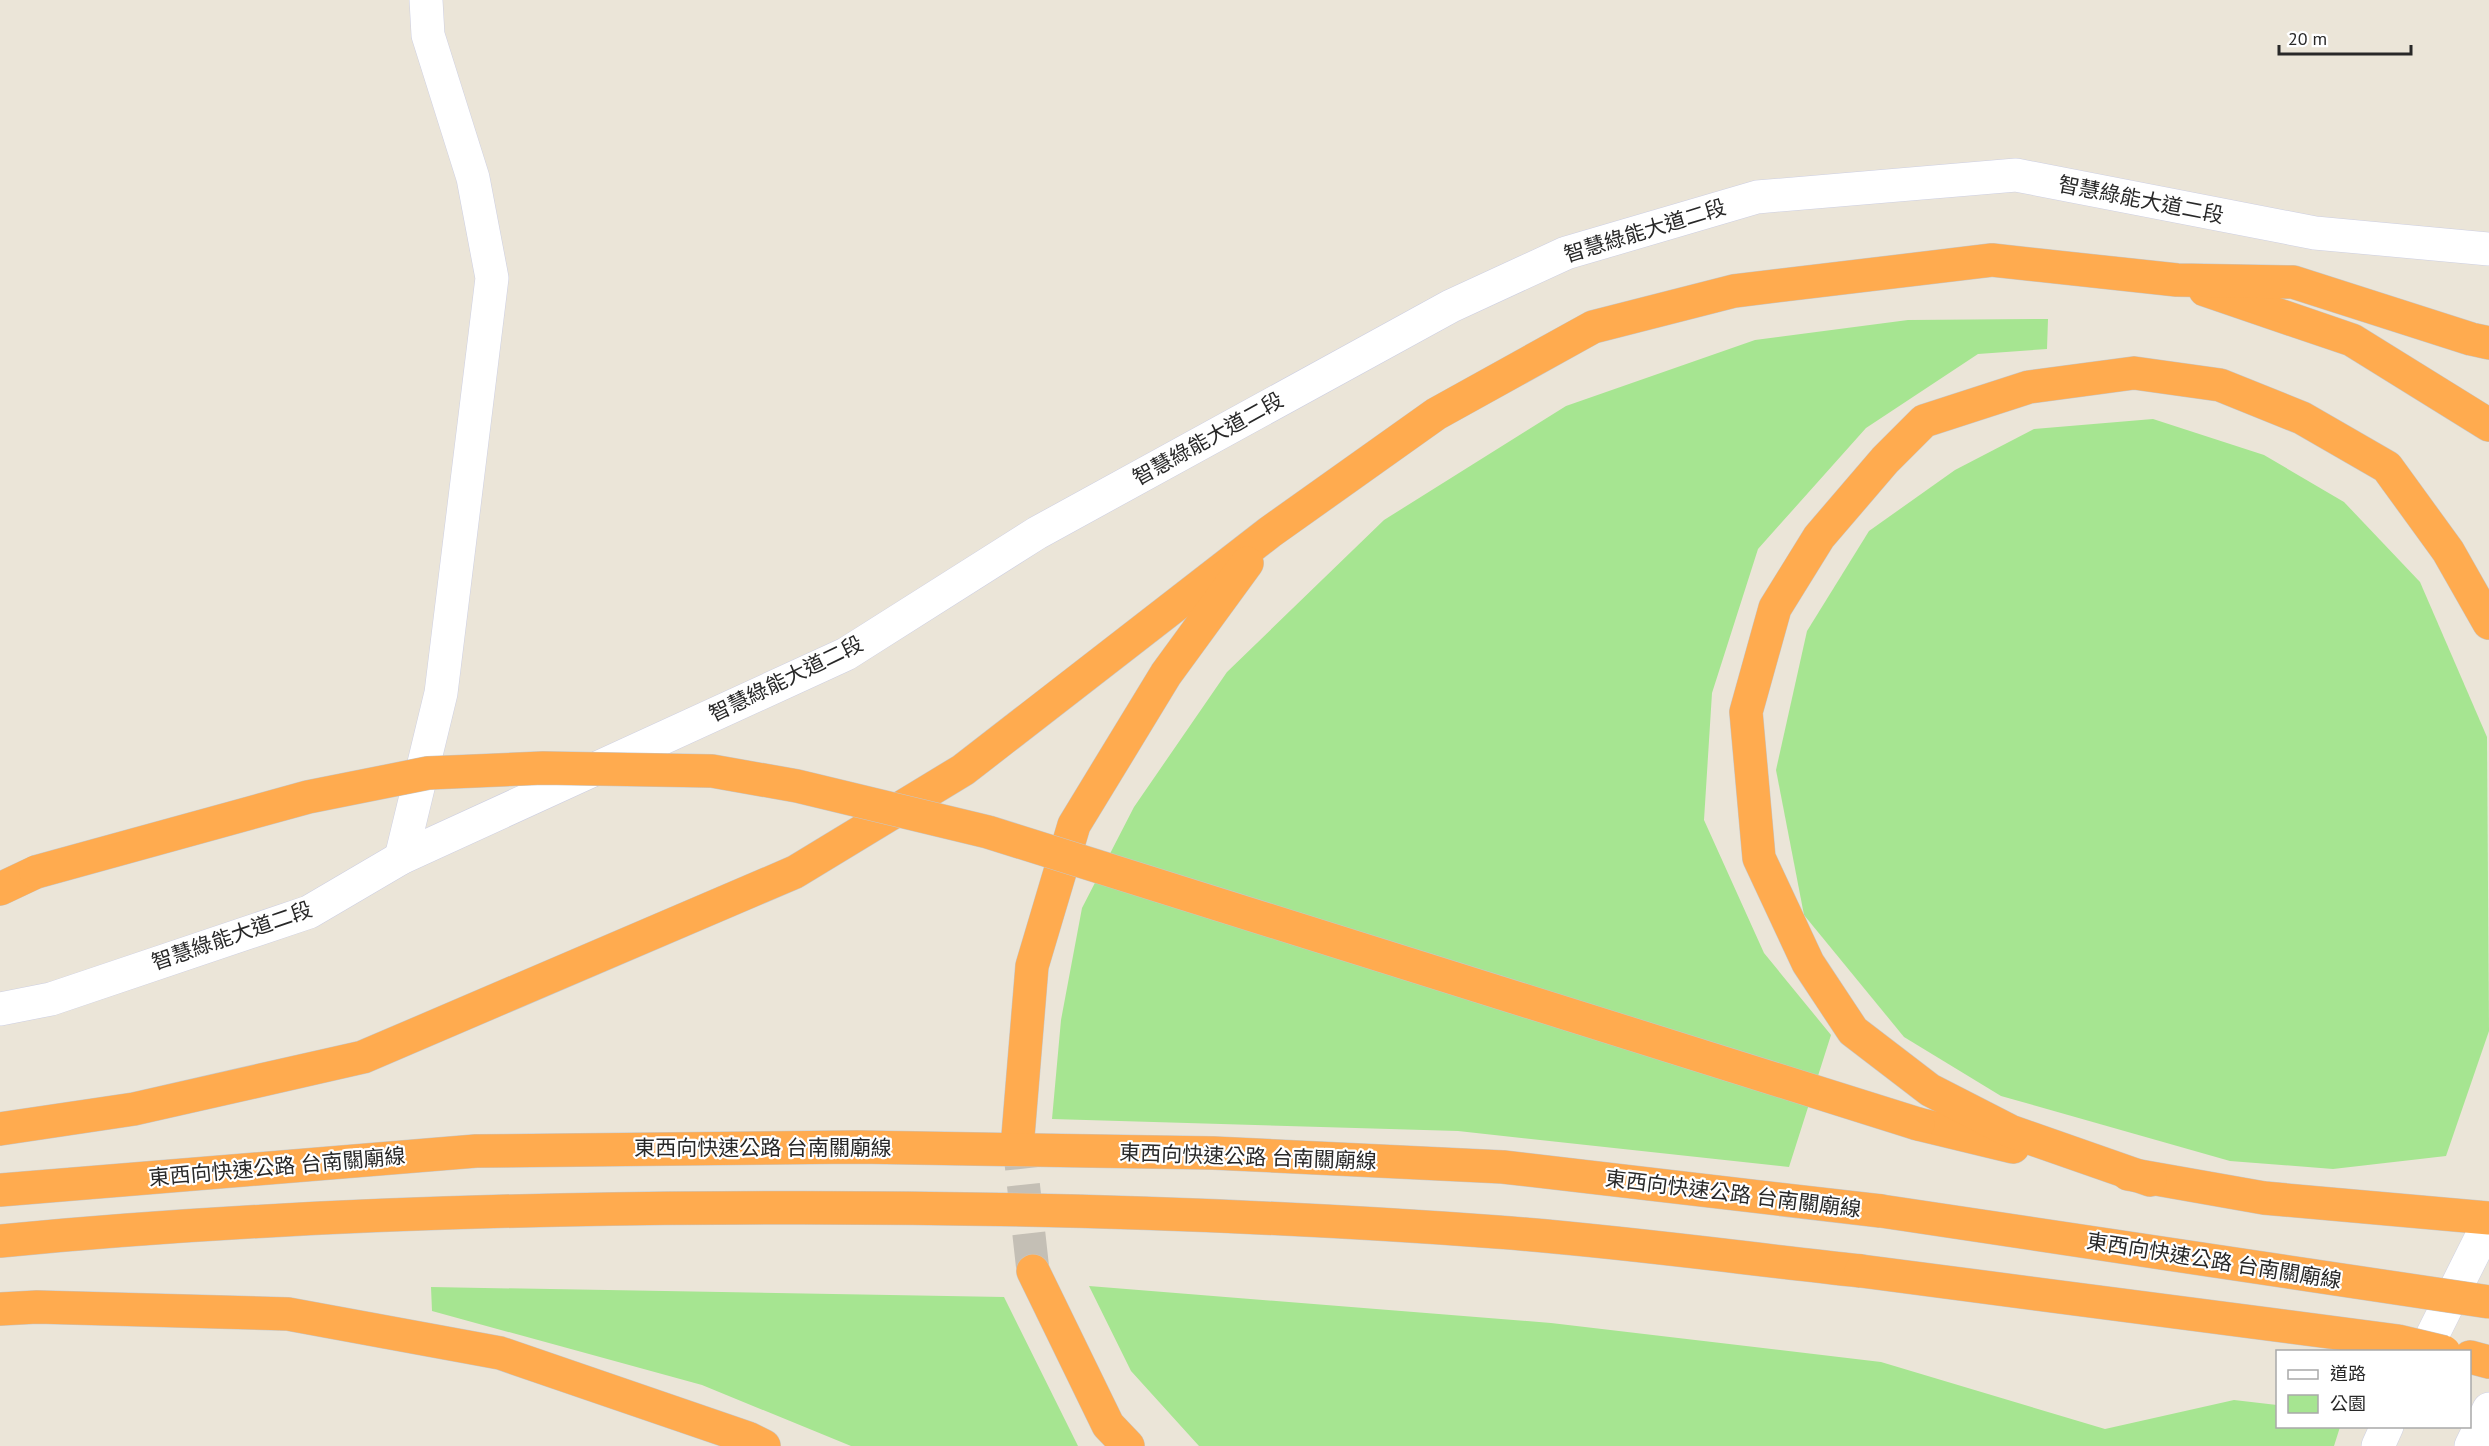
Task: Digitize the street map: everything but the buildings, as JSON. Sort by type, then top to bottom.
[{"type":"highway","points":[[0,1129],[134,1109],[363,1057],[795,872],[963,770],[1269,532],[1436,414],[1593,327],[1734,291],[1992,261],[2177,280],[2294,282],[2489,343]]},
{"type":"highway","points":[[2177,280],[2352,340],[2489,425]]},
{"type":"highway","points":[[2150,1180],[2010,1131],[1930,1090],[1853,1031],[1808,963],[1760,858],[1746,712],[1775,608],[1819,537],[1885,460],[1924,421],[2029,387],[2134,373],[2220,385],[2302,418],[2387,467],[2448,551],[2489,623]]},
{"type":"highway","points":[[1018,1136],[1032,966],[1074,825],[1166,674],[1269,532]]},
{"type":"highway","points":[[0,889],[36,872],[308,796],[429,773],[543,768],[712,771],[797,786],[988,832],[1917,1124],[2150,1180],[2264,1198],[2489,1220]]},
{"type":"highway","name":"東西向快速公路 台南關廟線","points":[[0,1190],[476,1151],[857,1147],[1213,1154],[1503,1167],[1881,1211],[2489,1302]]},
{"type":"highway","points":[[0,1241],[152,1226],[523,1209],[856,1207],[1199,1215],[1501,1232],[1861,1271],[2387,1340],[2434,1350]]},
{"type":"highway","points":[[1033,1271],[1108,1425],[1128,1446]]},
{"type":"highway","points":[[0,1309],[37,1307],[288,1314],[500,1353],[748,1438],[764,1446]]},
{"type":"highway","points":[[2471,1358],[2489,1362]]},
{"type":"street","points":[[401,858],[441,693],[492,278],[473,178],[428,35],[426,0]]},
{"type":"street","name":"智慧綠能大道二段","points":[[0,1009],[51,999],[309,912],[401,858],[846,654],[1037,533],[1451,306],[1566,253],[1757,197],[2016,176],[2315,233],[2489,249]]},
{"type":"street","points":[[2425,1350],[2489,1220]]},
{"type":"street","points":[[2472,1446],[2489,1409]]},
{"type":"street","points":[[2378,1446],[2386,1428]]},
{"type":"green space","points":[[2048,319],[2047,349],[1978,354],[1866,428],[1758,549],[1712,693],[1704,820],[1764,953],[1831,1035],[1789,1167],[1458,1131],[1052,1119],[1061,1020],[1082,908],[1134,807],[1227,672],[1384,520],[1566,406],[1755,340],[1908,320]]},
{"type":"green space","points":[[2153,419],[2264,455],[2344,502],[2420,582],[2487,737],[2489,1031],[2446,1156],[2333,1169],[2230,1161],[2001,1096],[1904,1037],[1804,915],[1776,770],[1807,631],[1869,531],[1955,470],[2034,429]]},
{"type":"green space","points":[[1089,1286],[1551,1323],[1881,1362],[2105,1429],[2234,1400],[2276,1405],[2276,1428],[2340,1428],[2334,1446],[1199,1446],[1131,1371]]},
{"type":"green space","points":[[431,1287],[1004,1297],[1078,1446],[851,1446],[702,1385],[432,1311]]},
{"type":"tunnel","points":[[1018,1136],[1033,1271]]}]
